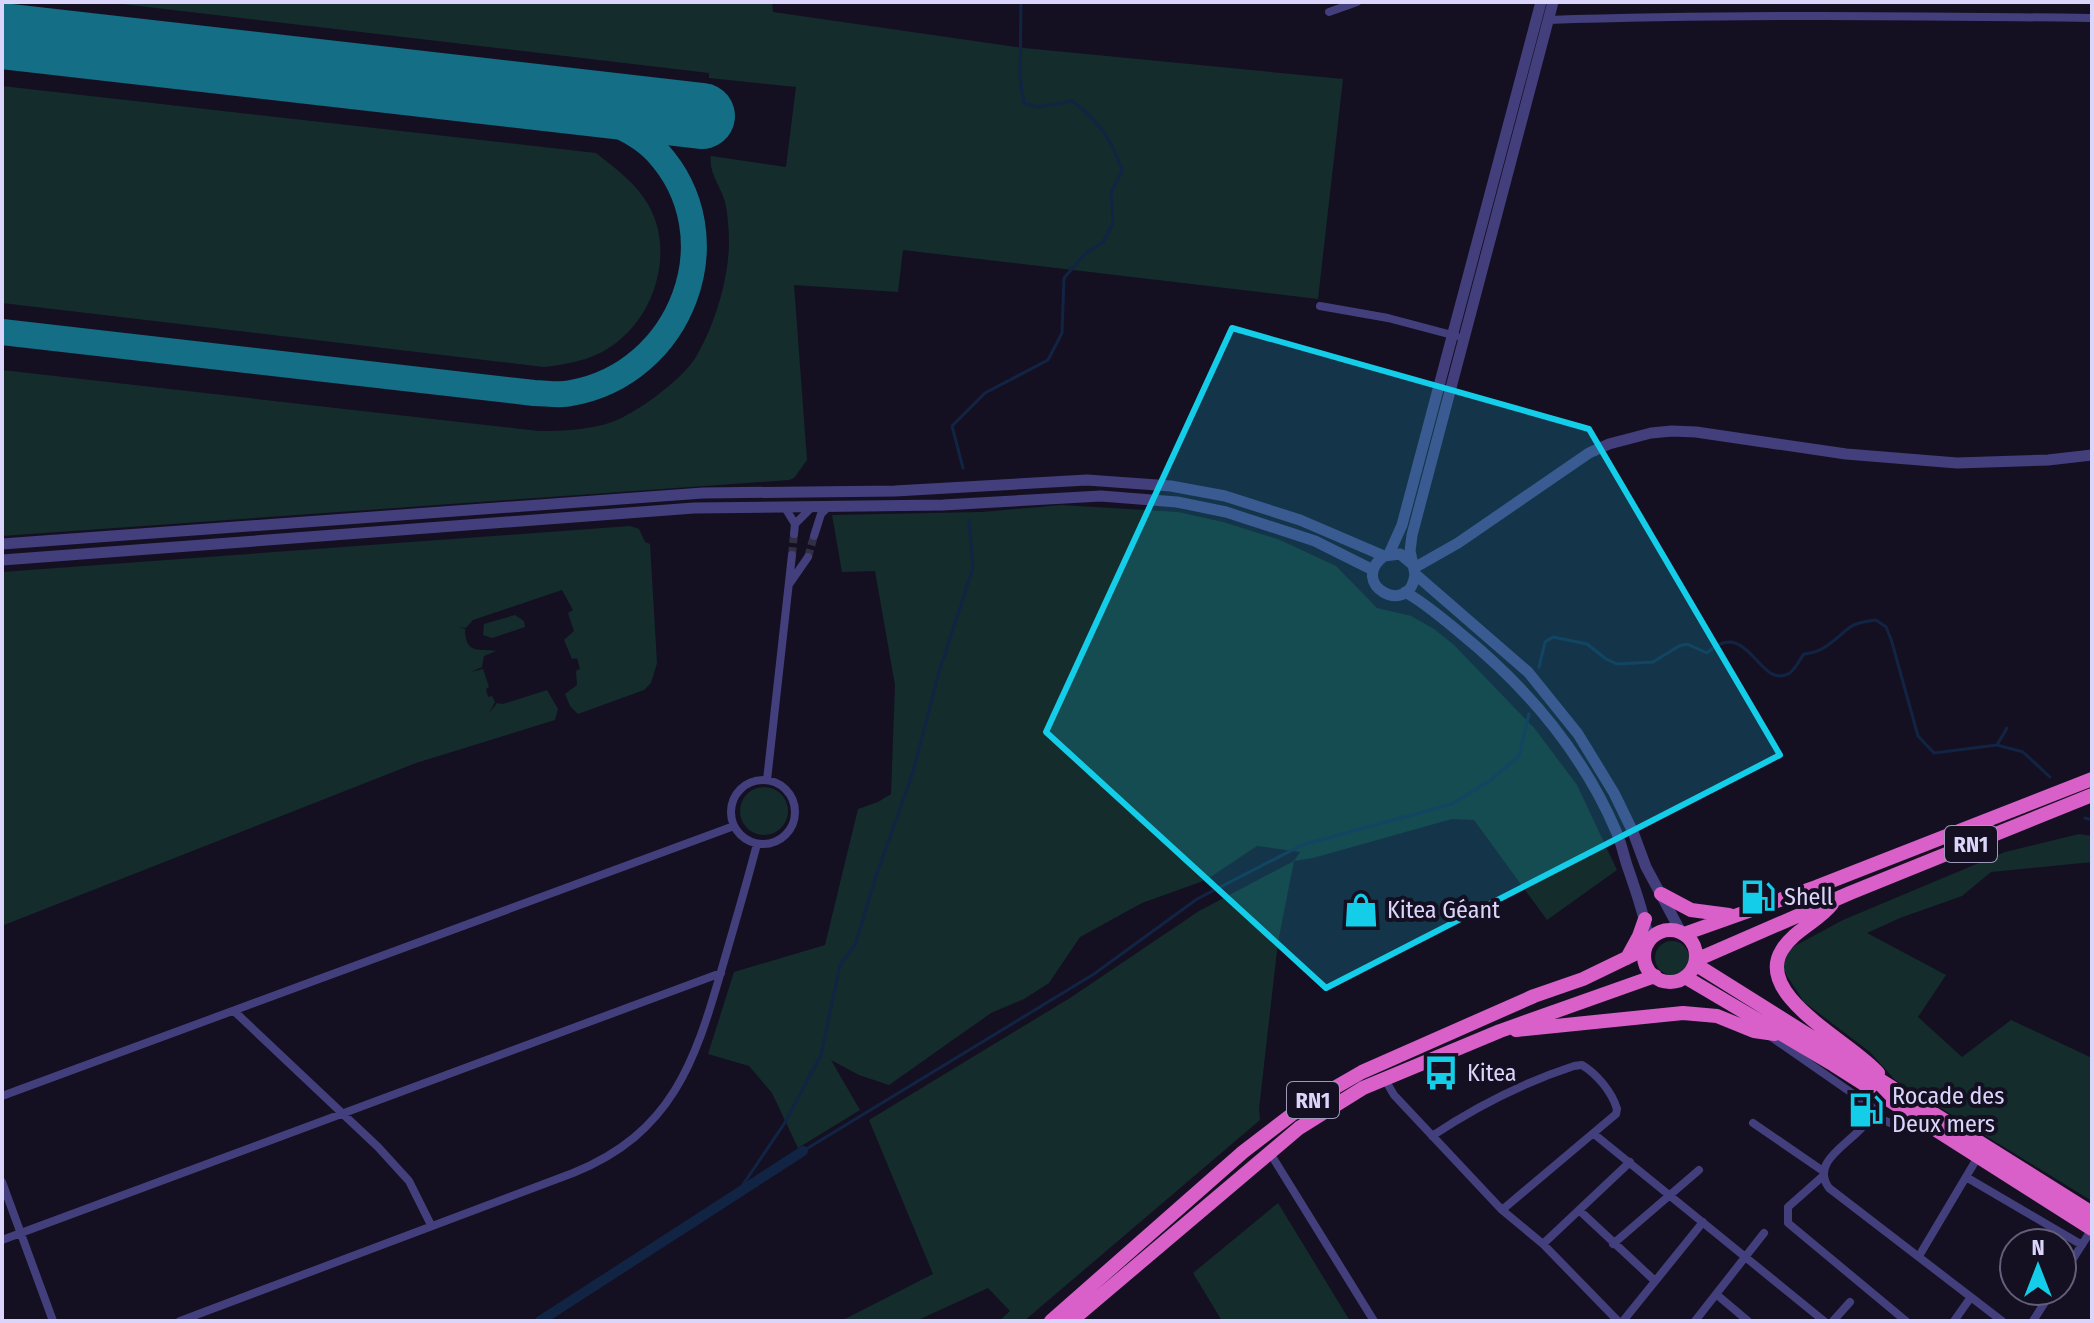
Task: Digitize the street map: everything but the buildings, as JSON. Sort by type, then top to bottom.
[{"type":"highway","name":"RN1","points":[[1051,1321],[1243,1152],[1303,1106],[1375,1066],[1625,960],[1661,932],[1671,930],[1683,933],[1816,887],[2092,779]]},
{"type":"highway","name":"RN1","points":[[1071,1321],[1317,1116],[1384,1078],[1500,1031],[1655,976],[1668,981],[1685,977],[1695,962],[1835,900],[2092,795]]},
{"type":"highway","points":[[1661,894],[1691,910],[1734,916]]},
{"type":"highway","points":[[1835,900],[1820,918],[1783,947],[1776,964],[1778,982],[1791,1000],[1864,1058],[1889,1086]]},
{"type":"highway","points":[[1625,960],[1645,919]]},
{"type":"highway","points":[[1683,933],[1694,946],[1695,962],[2092,1213]]},
{"type":"highway","points":[[1647,945],[1646,964],[1655,976]]},
{"type":"highway","points":[[1685,977],[1772,1034],[1834,1065],[2092,1229]]},
{"type":"highway","points":[[1500,1031],[1692,1013],[1717,1016],[1772,1034]]},
{"type":"street","points":[[1329,12],[1357,2]]},
{"type":"street","points":[[1541,2],[1458,337],[1412,535],[1413,584],[1395,596],[1380,590],[1374,581],[1373,570],[1377,562],[1387,555],[1402,525],[1458,337],[1553,2]]},
{"type":"street","points":[[1548,20],[1706,15],[2092,18]]},
{"type":"street","points":[[1320,306],[1388,318],[1458,337]]},
{"type":"street","points":[[1414,569],[1458,543],[1589,453],[1609,444],[1651,433],[1696,432],[1846,454],[1957,463],[2010,463],[2092,455]]},
{"type":"street","points":[[2,544],[722,492],[942,490],[1045,482],[1143,483],[1198,490],[1252,503],[1387,555],[1405,556],[1414,569],[1528,672],[1570,723],[1596,759],[1633,832],[1646,867],[1683,933]]},
{"type":"street","points":[[663,496],[664,511]]},
{"type":"street","points":[[2,560],[647,512],[784,506],[943,505],[1076,496],[1164,500],[1226,512],[1315,541],[1373,570]]},
{"type":"street","points":[[645,497],[647,512]]},
{"type":"street","points":[[784,506],[795,529],[813,506]]},
{"type":"street","points":[[814,536],[821,514],[829,506]]},
{"type":"street","points":[[767,780],[792,555]]},
{"type":"street","points":[[790,583],[808,557]]},
{"type":"street","points":[[1405,592],[1421,601],[1496,663],[1528,694],[1562,737],[1589,777],[1617,833],[1645,919],[1647,945]]},
{"type":"street","points":[[757,780],[767,780],[786,788],[796,806],[796,817],[793,827],[778,841],[757,844],[743,838],[734,826],[731,806],[740,789],[757,780]]},
{"type":"street","points":[[2,1096],[734,826]]},
{"type":"street","points":[[180,1321],[594,1165],[625,1146],[659,1112],[684,1077],[709,1014],[757,844]]},
{"type":"street","points":[[2,1240],[721,973]]},
{"type":"street","points":[[234,1011],[378,1147],[409,1181],[431,1225]]},
{"type":"street","points":[[1772,1034],[1803,1062],[1872,1107],[1871,1115],[1834,1154],[1823,1173],[1788,1207],[1788,1223],[1906,1321]]},
{"type":"street","points":[[1432,1136],[1490,1100],[1526,1083],[1582,1065],[1590,1070],[1611,1094],[1616,1114],[1502,1210]]},
{"type":"street","points":[[1384,1078],[1394,1095],[1502,1210],[1543,1244],[1620,1321],[1703,1222]]},
{"type":"street","points":[[1871,1115],[1900,1127],[1909,1114]]},
{"type":"street","points":[[1753,1123],[1823,1173],[1829,1188],[2002,1321]]},
{"type":"street","points":[[1594,1134],[1824,1321]]},
{"type":"street","points":[[1270,1153],[1374,1321]]},
{"type":"street","points":[[1919,1256],[1979,1155]]},
{"type":"street","points":[[1543,1244],[1630,1162]]},
{"type":"street","points":[[1613,1244],[1699,1170]]},
{"type":"street","points":[[1966,1177],[2082,1245]]},
{"type":"street","points":[[2,1182],[53,1321]]},
{"type":"street","points":[[2020,1209],[2031,1189]]},
{"type":"street","points":[[1579,1210],[1655,1281]]},
{"type":"street","points":[[2078,1251],[2092,1229]]},
{"type":"street","points":[[1695,1321],[1764,1233]]},
{"type":"street","points":[[1716,1294],[1748,1321]]},
{"type":"street","points":[[1954,1321],[1971,1297]]},
{"type":"street","points":[[1833,1321],[1850,1302]]},
{"type":"highlighted area","points":[[1232,328],[1589,429],[1780,755],[1326,988],[1046,732]]},
{"type":"green space","points":[[105,2],[772,2],[773,12],[1024,48],[1343,79],[1318,299],[903,250],[898,292],[794,285],[807,460],[789,480],[2,536],[2,370],[539,431],[585,428],[622,418],[679,377],[694,360],[714,319],[726,274],[729,239],[726,207],[713,174],[711,156],[786,167],[796,87],[709,78],[709,73]]},
{"type":"green space","points":[[2,86],[596,153],[632,184],[649,206],[657,226],[660,247],[654,290],[645,310],[617,343],[584,359],[544,367],[2,303]]},
{"type":"green space","points":[[1061,505],[1178,512],[1280,540],[1336,566],[1377,608],[1411,616],[1434,629],[1454,645],[1535,729],[1577,785],[1617,870],[1547,920],[1474,820],[1452,819],[1294,861],[1300,852],[1257,846],[1206,880],[1142,903],[1080,937],[1049,983],[1024,999],[991,1013],[889,1085],[859,1075],[831,1060],[860,1110],[798,1148],[772,1093],[749,1066],[708,1054],[734,972],[825,945],[858,809],[891,794],[895,685],[875,571],[842,572],[832,515],[981,512]]},
{"type":"green space","points":[[630,526],[639,529],[645,542],[650,544],[657,663],[651,683],[644,690],[578,714],[570,706],[565,694],[577,685],[576,671],[580,669],[577,658],[572,659],[564,640],[574,631],[568,613],[573,610],[562,590],[473,620],[466,628],[459,627],[465,629],[468,643],[475,649],[496,651],[484,656],[482,667],[471,672],[483,669],[489,687],[486,689],[488,697],[492,696],[495,702],[489,713],[497,703],[503,704],[547,690],[558,709],[555,720],[416,763],[4,925],[2,922],[2,572]]},
{"type":"green space","points":[[515,615],[524,621],[525,627],[492,638],[483,635],[484,624]]},
{"type":"green space","points":[[764,787],[773,788],[781,794],[787,802],[787,820],[781,828],[773,834],[764,835],[755,834],[747,828],[741,820],[740,811],[741,802],[747,794],[755,788]]},
{"type":"green space","points":[[2079,834],[2092,836],[2092,862],[1991,872],[1962,896],[1867,933],[1946,975],[1918,1017],[1962,1057],[2011,1020],[2092,1058],[2092,1201],[1895,1080],[1870,1052],[1804,1002],[1778,955],[1843,920],[2005,852]]},
{"type":"green space","points":[[1294,861],[1278,942],[1260,1120],[1024,1321],[999,1321],[1010,1311],[988,1288],[916,1321],[841,1321],[933,1274],[869,1120],[1070,998],[1199,911]]},
{"type":"green space","points":[[1672,941],[1684,946],[1689,958],[1684,970],[1672,975],[1660,970],[1655,958],[1660,946]]},
{"type":"green space","points":[[1278,1203],[1350,1321],[1222,1321],[1193,1273]]},
{"type":"waterway","points":[[963,468],[952,426],[985,393],[1048,360],[1062,333],[1064,278],[1085,254],[1103,242],[1113,223],[1111,192],[1122,171],[1103,132],[1072,101],[1037,107],[1024,103],[1020,78],[1021,2]]},
{"type":"waterway","points":[[738,1192],[784,1124],[821,1055],[840,965],[855,945],[913,772],[939,672],[973,568],[969,521]]},
{"type":"waterway","points":[[1539,667],[1545,642],[1553,637],[1587,644],[1617,664],[1653,662],[1687,644],[1707,653],[1721,644],[1733,642],[1743,647],[1768,672],[1778,676],[1790,673],[1804,654],[1824,648],[1853,625],[1876,620],[1886,627],[1891,639],[1918,736],[1934,753],[1997,745],[2007,728]]},
{"type":"waterway","points":[[803,1151],[1094,974],[1197,899],[1302,845],[1452,804],[1491,780],[1519,756],[1529,714]]},
{"type":"waterway","points":[[1997,745],[2023,752],[2050,777]]},
{"type":"waterway","points":[[2085,818],[2092,820]]},
{"type":"waterway","points":[[540,1321],[803,1151]]},
{"type":"taxiway","points":[[2,332],[534,393],[567,394],[609,381],[642,359],[667,331],[684,297],[693,261],[692,223],[680,186],[657,152],[645,141],[598,117],[530,96]]},
{"type":"runway","points":[[2,36],[702,116]]},
{"type":"tunnel","points":[[792,555],[794,534]]},
{"type":"tunnel","points":[[808,557],[814,536]]},
{"type":"place","name":"Shell","points":[[1758,897]]},
{"type":"place","name":"Kitea Géant","points":[[1361,910]]},
{"type":"place","name":"Kitea","points":[[1441,1073]]},
{"type":"place","name":"Rocade des Deux mers","points":[[1866,1110]]}]
